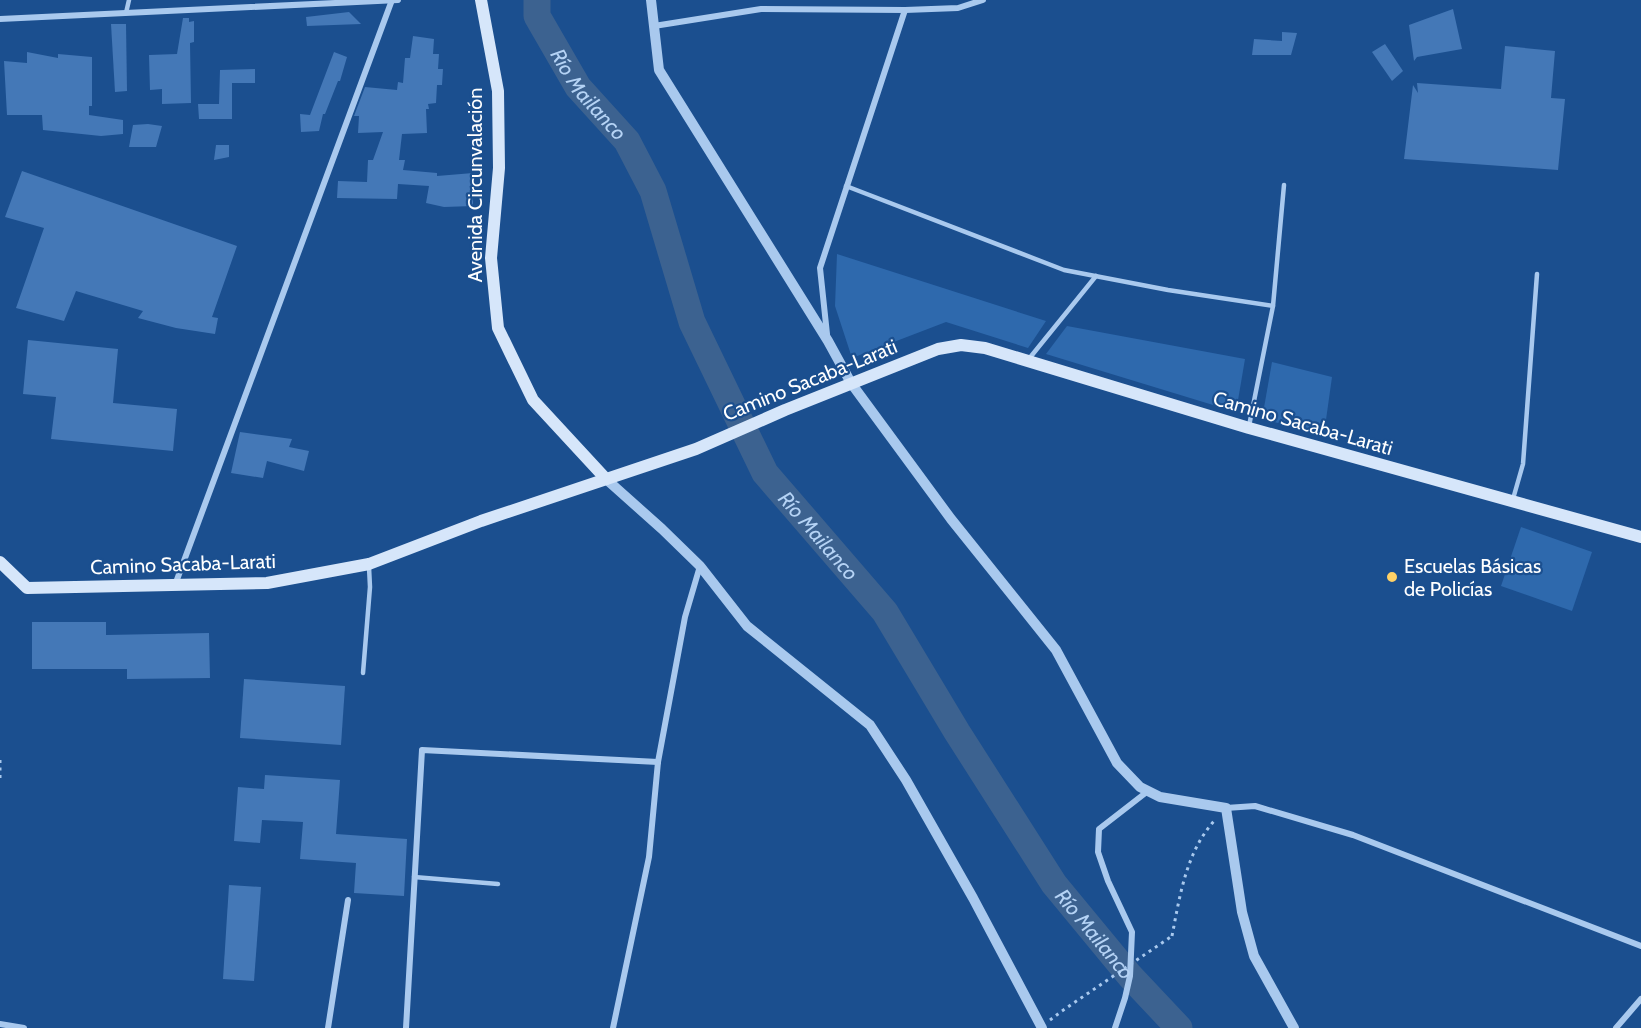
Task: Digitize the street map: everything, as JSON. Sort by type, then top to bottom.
[{"type":"main road","name":"Avenida Circunvalación","points":[[481,0],[498,91],[499,168],[491,258],[498,328],[533,400],[606,479]]},
{"type":"main road","name":"Camino Sacaba-Larati","points":[[0,562],[27,588],[267,583],[369,564],[481,521],[696,448],[938,349],[961,345],[985,348],[1249,428],[1641,537]]},
{"type":"street","points":[[174,586],[392,0]]},
{"type":"street","points":[[0,20],[398,0]]},
{"type":"street","points":[[651,0],[659,70],[828,341],[851,383],[951,519],[1056,650],[1117,763],[1140,787],[1161,797],[1226,808],[1255,806],[1353,835],[1641,946]]},
{"type":"street","points":[[654,26],[761,9],[958,8],[983,0]]},
{"type":"street","points":[[828,341],[820,268],[905,10]]},
{"type":"street","points":[[606,479],[700,566],[747,626],[870,725],[906,780],[973,898],[1042,1028]]},
{"type":"street","points":[[613,1028],[649,857],[658,762],[685,617],[700,566]]},
{"type":"street","points":[[406,1028],[422,750],[658,762]]},
{"type":"street","points":[[1115,1028],[1130,976],[1132,932],[1108,881],[1098,852],[1099,829],[1148,790]]},
{"type":"street","points":[[1226,808],[1242,912],[1254,956],[1294,1028]]},
{"type":"street","points":[[328,1028],[348,900]]},
{"type":"street","points":[[1616,1028],[1641,999]]},
{"type":"street","points":[[0,1024],[24,1028]]},
{"type":"lane","points":[[126,13],[129,0]]},
{"type":"lane","points":[[1249,428],[1273,306],[1284,185]]},
{"type":"lane","points":[[846,186],[1064,270],[1273,306]]},
{"type":"lane","points":[[1512,501],[1523,464],[1537,274]]},
{"type":"lane","points":[[1027,361],[1096,276]]},
{"type":"lane","points":[[363,673],[370,587],[369,564]]},
{"type":"lane","points":[[414,877],[498,884]]},
{"type":"path","points":[[0,760],[0,780]]},
{"type":"path","points":[[1062,1011],[1172,936],[1184,876],[1203,834],[1226,808]]},
{"type":"shaded area","points":[[837,254],[1046,321],[1028,348],[946,322],[852,358],[835,306]]},
{"type":"shaded area","points":[[1067,326],[1245,359],[1236,412],[1046,354]]},
{"type":"shaded area","points":[[1272,362],[1332,377],[1324,434],[1262,419]]},
{"type":"shaded area","points":[[1521,527],[1592,552],[1572,611],[1501,586]]},
{"type":"building","points":[[1453,9],[1462,49],[1417,57],[1414,61],[1409,25]]},
{"type":"building","points":[[349,12],[361,24],[307,26],[306,17]]},
{"type":"building","points":[[183,18],[189,18],[189,22],[194,21],[194,42],[190,43],[191,103],[162,104],[162,89],[150,90],[149,55],[177,54]]},
{"type":"building","points":[[111,24],[126,24],[127,91],[115,92]]},
{"type":"building","points":[[1282,32],[1297,33],[1291,55],[1252,55],[1254,39],[1282,41]]},
{"type":"building","points":[[413,36],[434,39],[433,54],[439,54],[438,69],[443,69],[442,85],[437,85],[436,103],[428,104],[429,109],[426,109],[427,133],[402,134],[399,160],[405,160],[403,170],[437,173],[437,176],[473,173],[473,206],[444,207],[426,203],[429,186],[398,184],[397,199],[337,198],[338,181],[367,182],[368,160],[373,160],[383,132],[358,133],[359,116],[354,116],[365,87],[397,90],[398,82],[403,83],[405,58],[410,58]]},
{"type":"building","points":[[1385,44],[1403,71],[1392,81],[1372,52]]},
{"type":"building","points":[[1505,46],[1555,51],[1551,98],[1565,99],[1558,170],[1404,159],[1413,85],[1418,93],[1417,83],[1501,89]]},
{"type":"building","points":[[27,52],[58,58],[58,54],[92,57],[92,106],[89,106],[89,115],[123,120],[123,134],[101,136],[43,130],[42,115],[7,115],[4,61],[27,63]]},
{"type":"building","points":[[334,52],[347,57],[340,81],[323,114],[319,131],[301,132],[300,114],[310,115]]},
{"type":"building","points":[[255,69],[255,83],[232,83],[232,119],[199,119],[198,104],[219,104],[220,70]]},
{"type":"building","points":[[133,125],[162,126],[156,147],[129,147]]},
{"type":"building","points":[[216,145],[229,145],[229,157],[214,160]]},
{"type":"building","points":[[22,171],[237,246],[212,317],[218,318],[215,334],[176,328],[138,318],[143,311],[76,291],[64,321],[16,308],[44,228],[5,217]]},
{"type":"building","points":[[28,340],[118,349],[113,403],[177,409],[173,451],[51,439],[56,397],[23,394]]},
{"type":"building","points":[[240,432],[292,439],[289,447],[309,451],[304,471],[267,461],[263,478],[231,473]]},
{"type":"building","points":[[32,622],[106,622],[106,635],[209,633],[210,678],[127,679],[127,669],[32,669]]},
{"type":"building","points":[[244,679],[345,686],[341,745],[240,738]]},
{"type":"building","points":[[265,775],[340,780],[336,834],[407,839],[404,896],[354,893],[356,863],[300,859],[303,822],[262,820],[260,843],[234,841],[238,787],[264,789]]},
{"type":"building","points":[[229,885],[261,887],[254,981],[223,979]]},
{"type":"waterway","name":"Río Mailanco","points":[[537,0],[537,16],[578,87],[627,141],[653,191],[692,322],[765,473],[885,612],[957,732],[1054,884],[1130,976],[1179,1028]]},
{"type":"place","name":"Escuelas Básicas de Policías","points":[[1392,577]]}]
